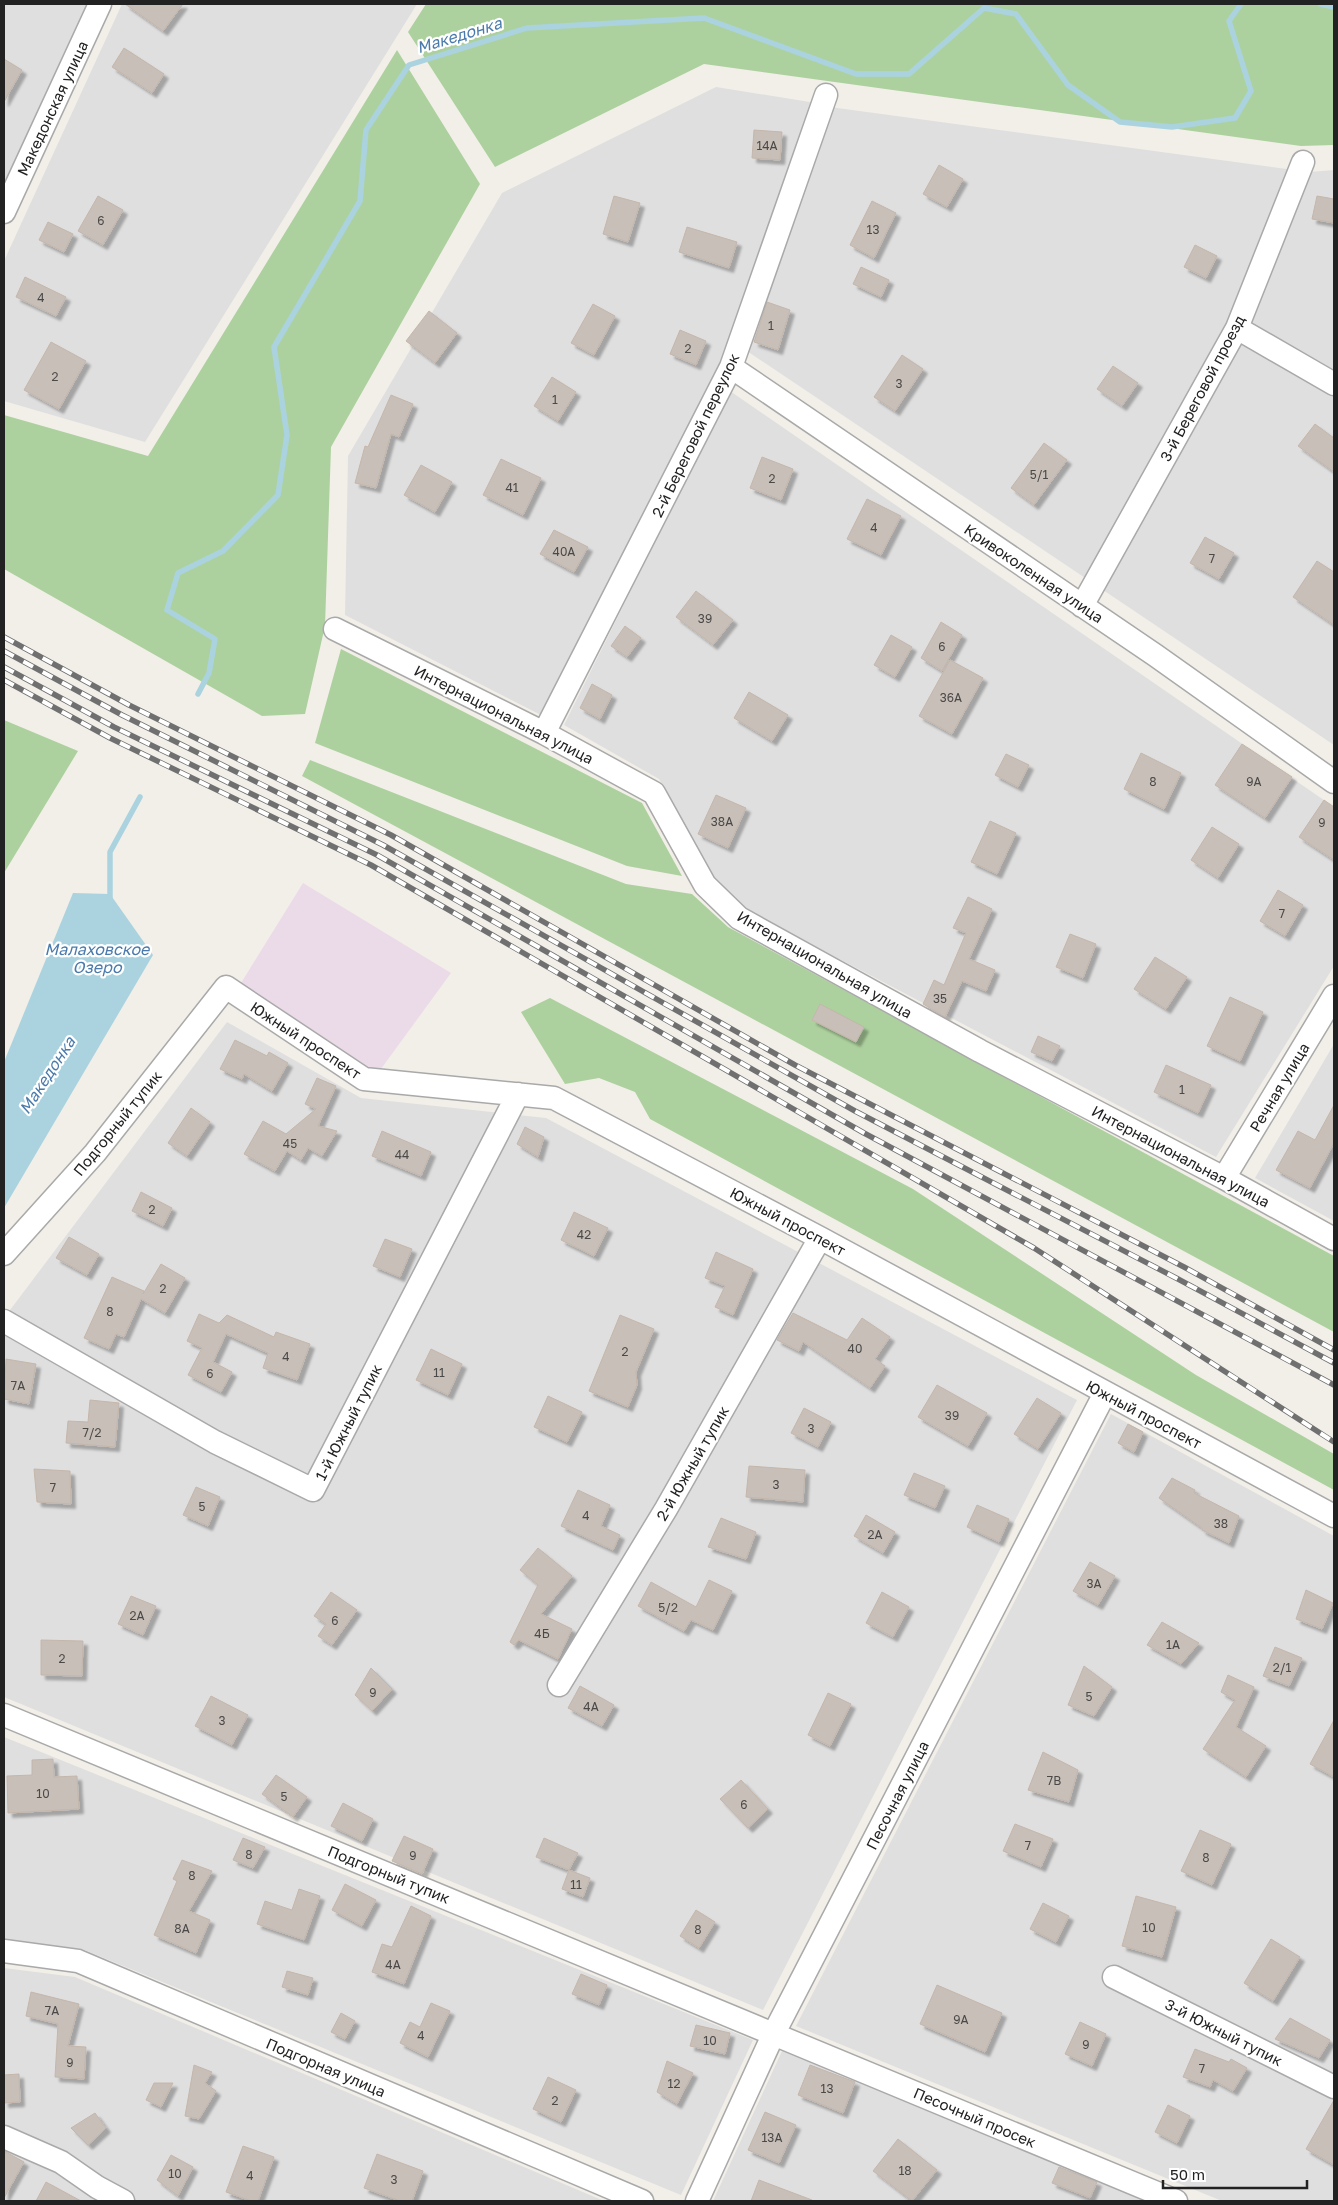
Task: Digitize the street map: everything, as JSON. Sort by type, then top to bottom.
[{"type":"street","name":"Македонская улица","points":[[4,212],[100,4]]},
{"type":"street","name":"2-й Береговой переулок","points":[[544,733],[731,367],[826,96]]},
{"type":"street","name":"3-й Береговой проезд","points":[[1082,606],[1237,328],[1303,162]]},
{"type":"street","points":[[1237,328],[1334,384]]},
{"type":"street","name":"Кривоколенная улица","points":[[731,367],[1082,606],[1334,782]]},
{"type":"street","name":"Интернациональная улица","points":[[335,629],[544,733],[654,793],[705,885],[739,918],[989,1056],[1224,1178],[1334,1239]]},
{"type":"street","name":"Южный проспект","points":[[226,987],[364,1079],[554,1098],[820,1238],[1334,1516]]},
{"type":"street","name":"Подгорный тупик","points":[[4,1254],[96,1153],[226,987]]},
{"type":"street","name":"Речная улица","points":[[1224,1178],[1334,996]]},
{"type":"street","name":"1-й Южный тупик","points":[[4,1321],[215,1442],[313,1490],[518,1094]]},
{"type":"street","name":"2-й Южный тупик","points":[[558,1685],[666,1509],[820,1238]]},
{"type":"street","name":"Песочная улица","points":[[697,2201],[774,2033],[1105,1393]]},
{"type":"street","name":"Подгорный тупик","points":[[4,1715],[774,2033]]},
{"type":"street","name":"Подгорная улица","points":[[4,1952],[78,1961],[642,2201]]},
{"type":"street","name":"3-й Южный тупик","points":[[1114,1977],[1334,2087]]},
{"type":"street","name":"Песочный просек","points":[[774,2033],[1176,2201]]},
{"type":"street","points":[[4,2137],[61,2162],[98,2187],[124,2201]]},
{"type":"shaded area","points":[[4,4],[89,4],[4,184]]},
{"type":"shaded area","points":[[122,4],[417,4],[145,442],[4,401],[4,261]]},
{"type":"shaded area","points":[[716,87],[816,103],[725,361],[541,715],[345,615],[348,456],[502,193]]},
{"type":"shaded area","points":[[830,107],[1309,172],[1334,170],[1334,745],[744,349]]},
{"type":"shaded area","points":[[730,391],[1334,807],[1334,966],[1216,1157],[748,911],[715,879],[659,779],[564,725]]},
{"type":"shaded area","points":[[303,883],[451,973],[378,1073],[241,983]]},
{"type":"shaded area","points":[[227,1022],[361,1098],[546,1118],[1077,1400],[763,2010],[4,1697],[4,1318]]},
{"type":"shaded area","points":[[1334,1044],[1334,1221],[1255,1178]]},
{"type":"shaded area","points":[[1111,1414],[1334,1536],[1334,2201],[1222,2201],[796,2026]]},
{"type":"shaded area","points":[[4,1737],[753,2040],[681,2195],[82,1949],[4,1940]]},
{"type":"shaded area","points":[[4,1968],[75,1977],[604,2201],[4,2201]]},
{"type":"shaded area","points":[[783,2049],[1156,2201],[713,2201]]},
{"type":"green space","points":[[426,4],[1334,4],[1334,145],[1301,146],[704,64],[495,167],[408,32]]},
{"type":"green space","points":[[397,50],[480,184],[331,447],[325,626],[305,714],[262,716],[4,569],[4,415],[148,456]]},
{"type":"green space","points":[[341,649],[642,803],[682,876],[627,866],[315,743]]},
{"type":"green space","points":[[4,720],[78,751],[4,873]]},
{"type":"green space","points":[[310,760],[626,884],[692,894],[728,927],[1334,1256],[1334,1332],[302,776]]},
{"type":"green space","points":[[550,998],[913,1189],[1196,1375],[1334,1454],[1334,1490],[650,1119],[635,1092],[599,1078],[565,1084],[521,1012]]},
{"type":"water","name":"Малаховское Озеро","points":[[73,893],[110,894],[153,955],[4,1208],[4,1062]]},
{"type":"building","points":[[125,4],[183,4],[163,31]]},
{"type":"building","points":[[124,48],[164,74],[152,93],[112,67]]},
{"type":"building","points":[[4,59],[22,70],[4,102]]},
{"type":"building","points":[[754,130],[782,132],[780,160],[752,158]]},
{"type":"building","points":[[939,165],[963,179],[947,207],[923,194]]},
{"type":"building","points":[[98,196],[123,210],[103,245],[78,231]]},
{"type":"building","points":[[614,196],[640,203],[628,242],[603,234]]},
{"type":"building","points":[[1317,196],[1334,199],[1334,223],[1312,219]]},
{"type":"building","points":[[872,201],[896,213],[874,258],[850,245]]},
{"type":"building","points":[[48,222],[73,234],[64,252],[39,240]]},
{"type":"building","points":[[687,227],[737,242],[729,268],[679,252]]},
{"type":"building","points":[[1195,245],[1217,256],[1206,278],[1184,267]]},
{"type":"building","points":[[861,267],[889,280],[881,297],[853,284]]},
{"type":"building","points":[[25,277],[66,297],[56,316],[16,297]]},
{"type":"building","points":[[767,302],[790,310],[778,350],[754,342]]},
{"type":"building","points":[[593,304],[615,316],[594,355],[571,343]]},
{"type":"building","points":[[429,311],[457,333],[435,363],[406,341]]},
{"type":"building","points":[[680,330],[706,341],[696,365],[670,354]]},
{"type":"building","points":[[51,342],[86,361],[59,409],[24,390]]},
{"type":"building","points":[[902,355],[923,369],[895,411],[874,397]]},
{"type":"building","points":[[1113,366],[1138,383],[1122,406],[1097,389]]},
{"type":"building","points":[[552,377],[576,392],[558,421],[534,406]]},
{"type":"building","points":[[391,395],[413,404],[399,437],[391,434],[376,488],[355,483],[365,446],[368,447]]},
{"type":"building","points":[[1315,424],[1334,438],[1334,472],[1298,446]]},
{"type":"building","points":[[1044,443],[1067,460],[1034,505],[1011,488]]},
{"type":"building","points":[[762,457],[793,469],[781,500],[750,488]]},
{"type":"building","points":[[501,459],[541,478],[523,515],[483,495]]},
{"type":"building","points":[[421,465],[452,482],[435,512],[404,495]]},
{"type":"building","points":[[867,499],[901,516],[881,555],[847,539]]},
{"type":"building","points":[[554,530],[588,547],[574,572],[540,554]]},
{"type":"building","points":[[1205,537],[1234,553],[1219,579],[1190,563]]},
{"type":"building","points":[[1317,561],[1334,572],[1334,625],[1293,597]]},
{"type":"building","points":[[696,591],[733,620],[713,645],[676,617]]},
{"type":"building","points":[[941,622],[962,635],[942,671],[921,658]]},
{"type":"building","points":[[625,626],[641,638],[627,657],[611,646]]},
{"type":"building","points":[[891,635],[912,647],[895,677],[874,665]]},
{"type":"building","points":[[950,660],[983,678],[952,734],[919,716]]},
{"type":"building","points":[[592,684],[612,695],[600,719],[580,708]]},
{"type":"building","points":[[749,692],[788,715],[772,741],[734,718]]},
{"type":"building","points":[[1242,744],[1292,777],[1265,818],[1215,785]]},
{"type":"building","points":[[1141,753],[1181,773],[1164,809],[1124,789]]},
{"type":"building","points":[[1006,754],[1029,765],[1018,787],[995,775]]},
{"type":"building","points":[[716,795],[746,808],[728,848],[698,834]]},
{"type":"building","points":[[1324,800],[1334,807],[1334,860],[1299,837]]},
{"type":"building","points":[[990,821],[1016,833],[997,874],[971,862]]},
{"type":"building","points":[[1212,827],[1239,844],[1218,878],[1191,860]]},
{"type":"building","points":[[1278,890],[1303,905],[1285,936],[1260,921]]},
{"type":"building","points":[[968,897],[992,909],[969,959],[995,970],[986,991],[962,981],[945,1017],[923,1004],[934,980],[944,985],[966,933],[953,928]]},
{"type":"building","points":[[1070,934],[1096,944],[1083,978],[1056,967]]},
{"type":"building","points":[[1155,957],[1187,977],[1166,1009],[1134,989]]},
{"type":"building","points":[[1230,997],[1263,1012],[1240,1061],[1207,1046]]},
{"type":"building","points":[[820,1004],[864,1027],[856,1042],[812,1020]]},
{"type":"building","points":[[1038,1036],[1060,1046],[1052,1061],[1031,1052]]},
{"type":"building","points":[[235,1040],[267,1056],[269,1052],[288,1063],[272,1091],[244,1074],[242,1079],[220,1069]]},
{"type":"building","points":[[1166,1065],[1211,1085],[1198,1113],[1154,1092]]},
{"type":"building","points":[[317,1078],[336,1086],[318,1126],[337,1131],[322,1156],[308,1148],[301,1160],[287,1151],[275,1171],[244,1154],[263,1121],[286,1134],[316,1109],[305,1104]]},
{"type":"building","points":[[1334,1105],[1334,1143],[1310,1188],[1276,1170],[1298,1131],[1315,1140]]},
{"type":"building","points":[[191,1108],[210,1122],[187,1156],[168,1143]]},
{"type":"building","points":[[525,1127],[544,1137],[538,1157],[517,1144]]},
{"type":"building","points":[[382,1131],[431,1152],[421,1176],[372,1156]]},
{"type":"building","points":[[141,1192],[172,1208],[163,1226],[132,1211]]},
{"type":"building","points":[[574,1212],[608,1228],[594,1256],[561,1240]]},
{"type":"building","points":[[69,1237],[99,1254],[87,1275],[56,1258]]},
{"type":"building","points":[[385,1239],[412,1249],[400,1277],[373,1266]]},
{"type":"building","points":[[716,1252],[753,1269],[733,1315],[715,1307],[725,1286],[705,1278]]},
{"type":"building","points":[[161,1264],[185,1278],[165,1313],[141,1299],[124,1337],[116,1334],[109,1349],[84,1338],[112,1277],[144,1291],[143,1294]]},
{"type":"building","points":[[793,1313],[847,1340],[862,1318],[890,1337],[875,1359],[885,1366],[870,1388],[803,1342],[799,1351],[777,1340]]},
{"type":"building","points":[[199,1314],[219,1323],[227,1315],[274,1337],[276,1332],[310,1344],[297,1380],[263,1368],[268,1353],[226,1334],[213,1362],[232,1372],[221,1392],[188,1375],[202,1348],[187,1341]]},
{"type":"building","points":[[620,1315],[654,1329],[636,1372],[637,1385],[628,1407],[589,1391]]},
{"type":"building","points":[[431,1349],[462,1364],[448,1395],[416,1380]]},
{"type":"building","points":[[6,1359],[36,1364],[29,1404],[4,1399]]},
{"type":"building","points":[[937,1385],[987,1413],[968,1446],[918,1417]]},
{"type":"building","points":[[548,1396],[582,1412],[567,1442],[534,1427]]},
{"type":"building","points":[[1037,1398],[1061,1413],[1038,1449],[1014,1434]]},
{"type":"building","points":[[90,1400],[119,1403],[115,1447],[66,1443],[68,1421],[88,1422]]},
{"type":"building","points":[[804,1408],[831,1422],[818,1447],[791,1433]]},
{"type":"building","points":[[1128,1424],[1143,1432],[1134,1452],[1118,1443]]},
{"type":"building","points":[[749,1466],[805,1470],[803,1502],[746,1497]]},
{"type":"building","points":[[34,1469],[70,1471],[71,1504],[37,1502]]},
{"type":"building","points":[[914,1473],[945,1486],[935,1508],[904,1495]]},
{"type":"building","points":[[1172,1478],[1195,1490],[1194,1493],[1239,1516],[1229,1543],[1202,1530],[1202,1528],[1159,1498]]},
{"type":"building","points":[[196,1487],[220,1497],[208,1526],[183,1515]]},
{"type":"building","points":[[578,1490],[610,1505],[601,1526],[620,1535],[613,1550],[561,1526]]},
{"type":"building","points":[[977,1505],[1009,1519],[999,1542],[967,1527]]},
{"type":"building","points":[[866,1515],[895,1532],[883,1553],[854,1536]]},
{"type":"building","points":[[721,1518],[756,1532],[746,1559],[708,1547]]},
{"type":"building","points":[[538,1548],[572,1576],[541,1614],[572,1629],[558,1659],[519,1640],[514,1645],[510,1642],[538,1585],[520,1570]]},
{"type":"building","points":[[1090,1562],[1115,1576],[1098,1605],[1073,1591]]},
{"type":"building","points":[[709,1580],[732,1591],[713,1630],[691,1620],[684,1631],[638,1606],[651,1582],[696,1607]]},
{"type":"building","points":[[1306,1590],[1333,1603],[1322,1629],[1296,1619]]},
{"type":"building","points":[[331,1592],[357,1610],[332,1645],[318,1636],[326,1624],[314,1616]]},
{"type":"building","points":[[882,1592],[909,1607],[893,1637],[866,1623]]},
{"type":"building","points":[[131,1596],[156,1606],[143,1635],[118,1624]]},
{"type":"building","points":[[1162,1622],[1199,1643],[1181,1664],[1147,1645]]},
{"type":"building","points":[[41,1640],[83,1641],[82,1676],[41,1675]]},
{"type":"building","points":[[1275,1647],[1302,1658],[1289,1686],[1263,1676]]},
{"type":"building","points":[[1084,1666],[1112,1687],[1094,1716],[1068,1705]]},
{"type":"building","points":[[371,1668],[392,1689],[372,1711],[355,1695]]},
{"type":"building","points":[[1228,1675],[1254,1687],[1236,1727],[1266,1746],[1246,1777],[1203,1749],[1235,1700],[1221,1692]]},
{"type":"building","points":[[580,1686],[614,1705],[602,1726],[568,1708]]},
{"type":"building","points":[[828,1693],[851,1704],[830,1746],[808,1735]]},
{"type":"building","points":[[211,1696],[248,1715],[232,1745],[195,1726]]},
{"type":"building","points":[[1334,1720],[1334,1777],[1310,1764]]},
{"type":"building","points":[[1043,1752],[1078,1770],[1069,1802],[1028,1790]]},
{"type":"building","points":[[53,1759],[54,1777],[77,1776],[79,1809],[8,1813],[7,1776],[32,1775],[32,1760]]},
{"type":"building","points":[[276,1775],[307,1797],[293,1817],[262,1794]]},
{"type":"building","points":[[741,1780],[768,1809],[748,1828],[720,1799]]},
{"type":"building","points":[[343,1803],[373,1819],[362,1841],[331,1826]]},
{"type":"building","points":[[1015,1824],[1053,1839],[1041,1867],[1003,1851]]},
{"type":"building","points":[[1200,1830],[1231,1844],[1212,1885],[1181,1871]]},
{"type":"building","points":[[404,1836],[433,1849],[422,1874],[392,1861]]},
{"type":"building","points":[[243,1838],[265,1847],[253,1868],[233,1860]]},
{"type":"building","points":[[544,1838],[578,1853],[569,1870],[536,1857]]},
{"type":"building","points":[[182,1860],[212,1871],[189,1911],[210,1920],[196,1953],[154,1935],[177,1881],[173,1879]]},
{"type":"building","points":[[569,1870],[590,1878],[583,1897],[562,1889]]},
{"type":"building","points":[[345,1884],[376,1900],[362,1926],[332,1910]]},
{"type":"building","points":[[299,1889],[320,1896],[304,1940],[257,1924],[265,1901],[292,1910]]},
{"type":"building","points":[[1136,1896],[1176,1907],[1162,1957],[1122,1946]]},
{"type":"building","points":[[1043,1903],[1069,1916],[1056,1942],[1030,1929]]},
{"type":"building","points":[[411,1906],[431,1916],[404,1984],[372,1972],[382,1944],[392,1947]]},
{"type":"building","points":[[696,1910],[715,1922],[699,1948],[680,1936]]},
{"type":"building","points":[[1271,1939],[1300,1957],[1273,2001],[1244,1983]]},
{"type":"building","points":[[287,1971],[313,1978],[308,1995],[282,1987]]},
{"type":"building","points":[[581,1974],[607,1985],[599,2005],[572,1994]]},
{"type":"building","points":[[937,1985],[1002,2013],[985,2052],[920,2024]]},
{"type":"building","points":[[31,1992],[79,2004],[68,2046],[86,2047],[84,2079],[55,2077],[58,2024],[26,2016]]},
{"type":"building","points":[[431,2003],[450,2011],[428,2057],[400,2043],[410,2022],[420,2027]]},
{"type":"building","points":[[341,2013],[355,2021],[345,2039],[331,2032]]},
{"type":"building","points":[[1290,2018],[1330,2040],[1319,2058],[1275,2039]]},
{"type":"building","points":[[1080,2022],[1106,2034],[1092,2066],[1065,2054]]},
{"type":"building","points":[[696,2025],[730,2033],[725,2054],[690,2046]]},
{"type":"building","points":[[1195,2049],[1229,2062],[1231,2059],[1247,2068],[1233,2091],[1213,2080],[1210,2087],[1183,2077]]},
{"type":"building","points":[[667,2061],[693,2073],[677,2104],[657,2092]]},
{"type":"building","points":[[194,2065],[212,2072],[205,2083],[216,2091],[199,2119],[185,2116]]},
{"type":"building","points":[[810,2065],[855,2082],[843,2113],[798,2095]]},
{"type":"building","points":[[19,2074],[20,2102],[4,2103],[4,2075]]},
{"type":"building","points":[[548,2077],[576,2090],[561,2122],[533,2109]]},
{"type":"building","points":[[154,2083],[173,2083],[161,2107],[146,2100]]},
{"type":"building","points":[[1334,2100],[1334,2165],[1306,2149]]},
{"type":"building","points":[[1168,2105],[1190,2116],[1177,2143],[1155,2132]]},
{"type":"building","points":[[765,2112],[796,2125],[779,2163],[748,2150]]},
{"type":"building","points":[[95,2113],[106,2128],[88,2145],[71,2128]]},
{"type":"building","points":[[898,2139],[937,2170],[912,2201],[873,2171]]},
{"type":"building","points":[[243,2146],[274,2157],[258,2201],[251,2201],[226,2192]]},
{"type":"building","points":[[4,2151],[24,2162],[4,2198]]},
{"type":"building","points":[[377,2154],[423,2171],[412,2201],[400,2201],[364,2188]]},
{"type":"building","points":[[171,2155],[193,2167],[178,2196],[157,2180]]},
{"type":"building","points":[[1059,2167],[1097,2182],[1090,2198],[1052,2183]]},
{"type":"building","points":[[759,2180],[812,2200],[751,2201]]},
{"type":"building","points":[[46,2182],[81,2201],[36,2201]]},
{"type":"waterway","name":"Македонка","points":[[198,694],[209,673],[215,639],[167,610],[178,573],[223,551],[278,495],[287,435],[274,347],[360,201],[366,130],[409,65],[527,28],[704,18],[856,74],[909,74],[984,8],[1016,14],[1068,85],[1120,122],[1172,127],[1235,118],[1251,91],[1229,21],[1241,4]]},
{"type":"waterway","name":"Македонка","points":[[1320,4],[1334,7]]},
{"type":"waterway","name":"Македонка","points":[[110,900],[110,852],[140,797]]},
{"type":"railway","points":[[4,637],[129,705],[391,835],[795,1065],[1184,1267],[1334,1350]]},
{"type":"railway","points":[[4,651],[122,715],[383,845],[855,1111],[1178,1279],[1334,1363]]},
{"type":"railway","points":[[4,667],[114,727],[377,855],[864,1133],[1334,1385]]},
{"type":"railway","points":[[4,680],[110,738],[371,865],[1034,1248],[1334,1442]]}]
